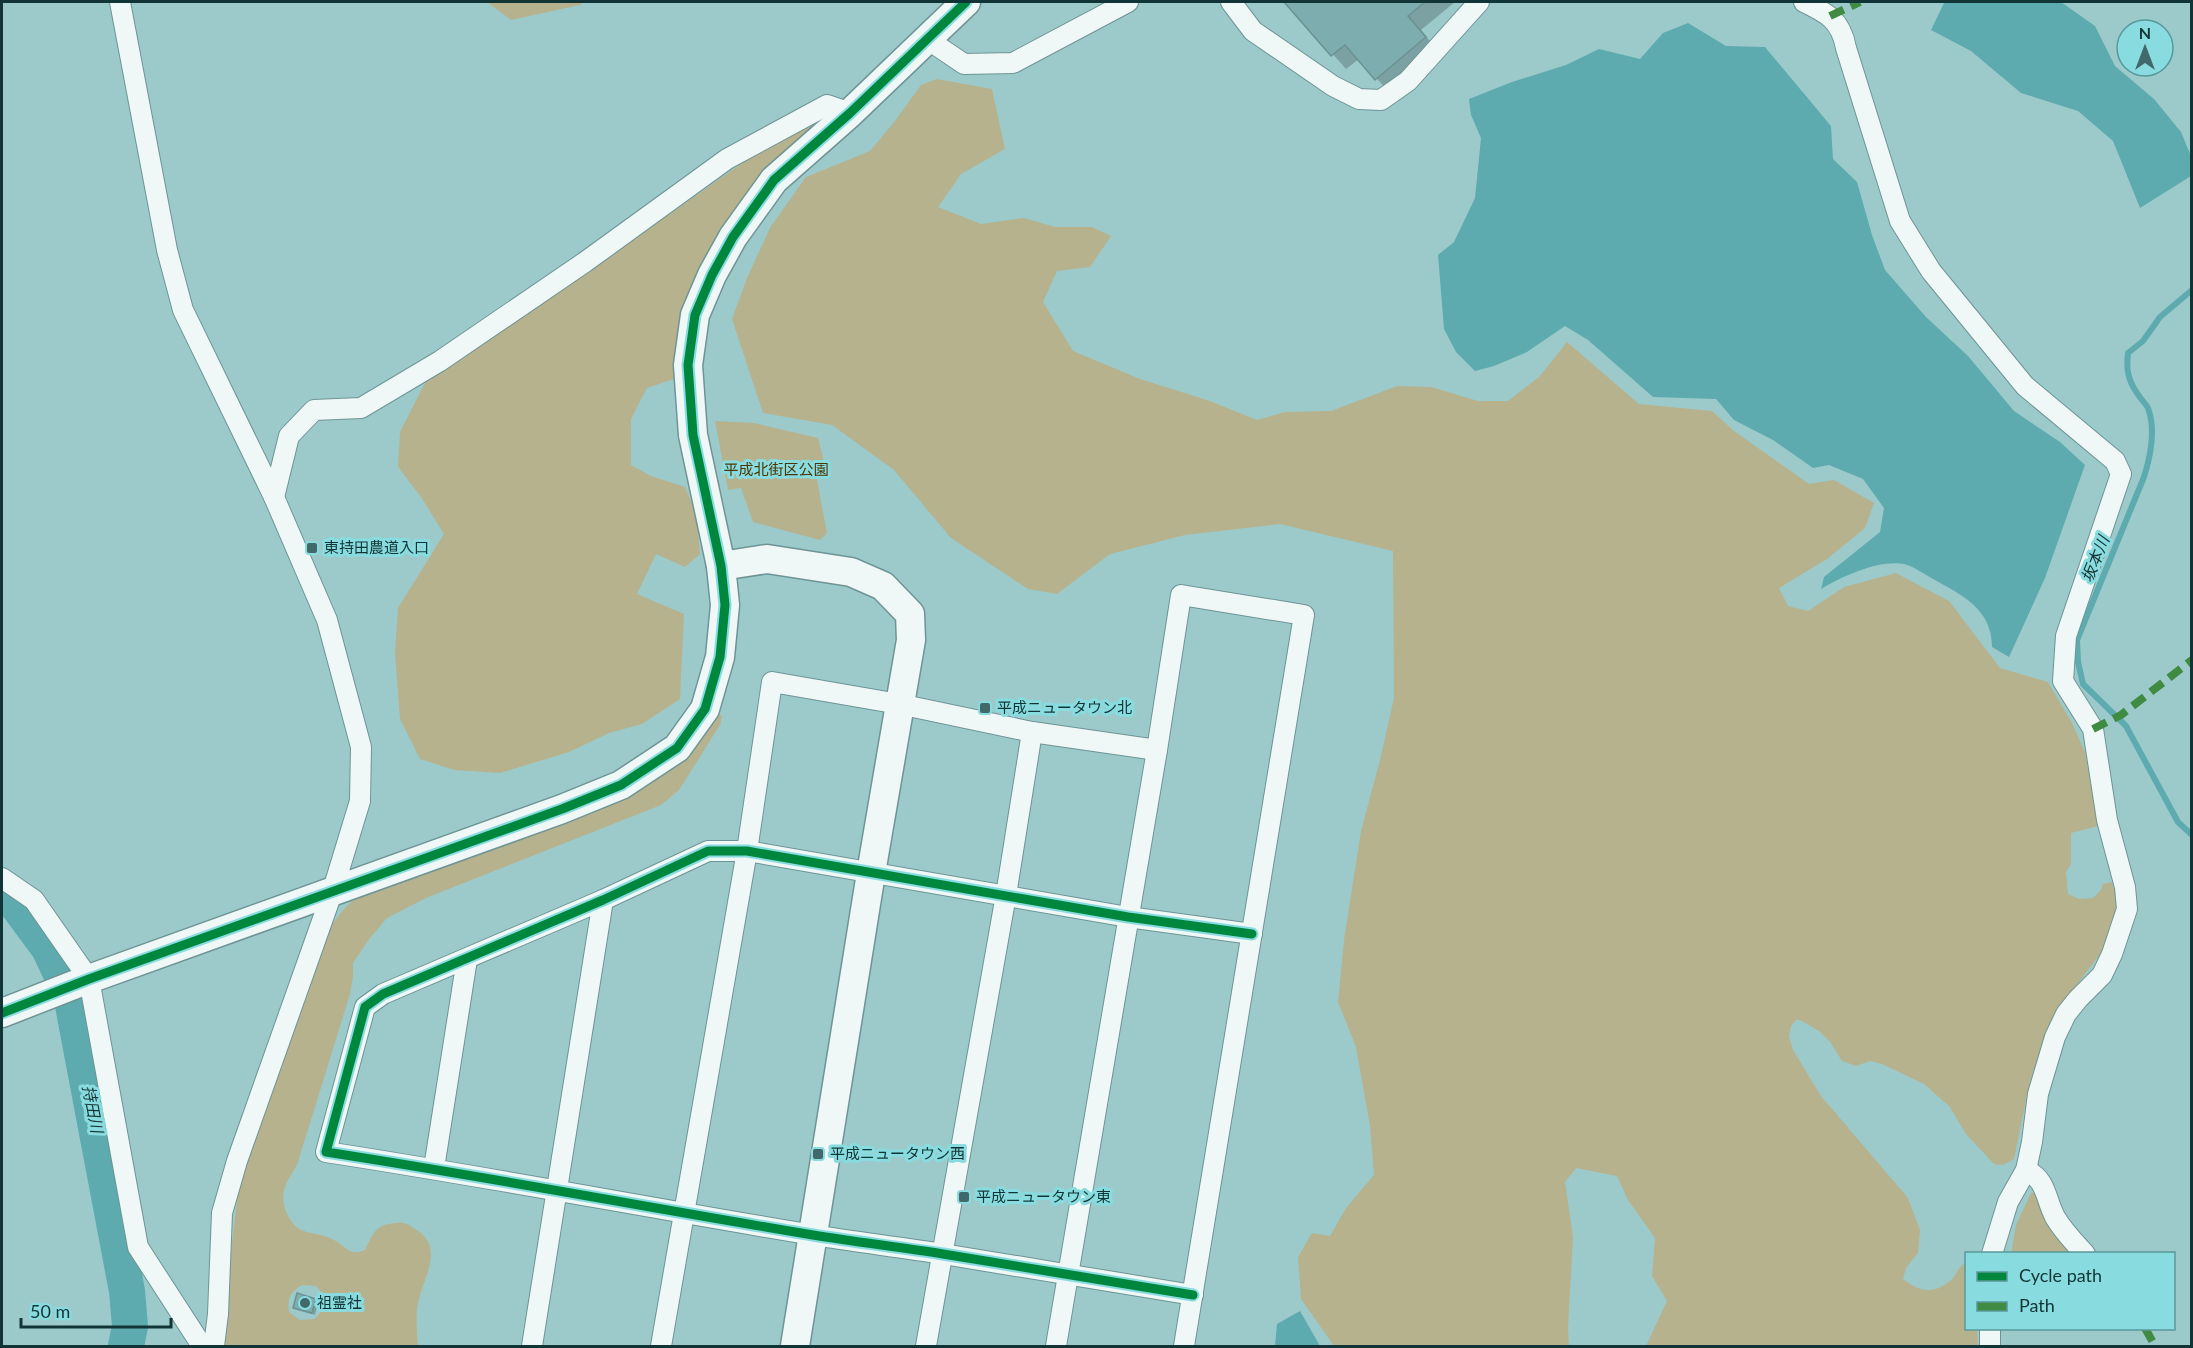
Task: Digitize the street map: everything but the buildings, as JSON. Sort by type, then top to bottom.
[{"type":"street","points":[[120,2],[167,250],[183,310],[274,497],[327,620],[361,747],[360,801],[332,893],[237,1161],[222,1212],[218,1314],[214,1347]]},
{"type":"street","points":[[2,1013],[84,981],[332,893],[621,786],[677,748],[705,709],[720,657],[725,605],[721,566],[693,435],[688,365],[695,315],[712,275],[734,237],[774,180],[850,113],[966,2]]},
{"type":"street","points":[[927,39],[964,64],[1013,63],[1128,2]]},
{"type":"street","points":[[1231,2],[1253,31],[1333,86],[1359,99],[1381,100],[1408,81],[1479,2]]},
{"type":"street","points":[[1804,2],[1830,16],[1838,24],[1843,34],[1900,221],[1931,271],[2025,386],[2115,461],[2120,469],[2120,480],[2112,496],[2066,636],[2063,681],[2093,729],[2107,820],[2125,887],[2127,909],[2103,975],[2066,1014],[2055,1037],[2038,1094],[2026,1170],[2008,1202],[1993,1252]]},
{"type":"street","points":[[274,497],[289,436],[314,410],[361,408],[440,361],[585,262],[727,159],[827,105],[850,113]]},
{"type":"street","points":[[721,566],[767,559],[851,572],[884,586],[910,614],[911,640],[795,1347]]},
{"type":"street","points":[[1056,1347],[1181,595],[1304,615],[1184,1347]]},
{"type":"street","points":[[661,1347],[747,851],[772,682],[899,704],[1032,732],[1157,750]]},
{"type":"street","points":[[926,1347],[1006,895],[1032,732]]},
{"type":"street","points":[[1193,1295],[813,1235],[558,1192],[434,1168],[326,1152],[365,1007],[383,994],[603,900],[708,851],[747,851],[1128,917],[1252,934]]},
{"type":"street","points":[[2,878],[34,900],[84,981],[138,1247],[202,1347]]},
{"type":"street","points":[[532,1347],[603,900]]},
{"type":"street","points":[[434,1168],[467,958]]},
{"type":"street","points":[[2026,1170],[2034,1174],[2044,1185],[2054,1215],[2065,1233],[2083,1252]]},
{"type":"street","points":[[1990,1330],[1990,1347]]},
{"type":"green space","points":[[487,2],[585,2],[511,20]]},
{"type":"green space","points":[[937,79],[992,89],[1005,149],[961,174],[938,207],[981,224],[1024,218],[1055,227],[1092,227],[1111,236],[1090,267],[1057,271],[1043,302],[1073,351],[1140,379],[1210,401],[1257,420],[1285,412],[1331,411],[1397,386],[1431,387],[1478,401],[1508,401],[1539,377],[1567,342],[1639,404],[1712,411],[1734,431],[1809,484],[1834,480],[1874,503],[1865,528],[1827,559],[1779,588],[1788,606],[1808,611],[1844,587],[1896,573],[1949,601],[2000,668],[2048,682],[2072,723],[2085,752],[2098,826],[2071,833],[2071,864],[2066,872],[2068,894],[2079,899],[2093,898],[2101,890],[2103,884],[2112,882],[2119,906],[2104,949],[2075,987],[2046,1034],[2030,1081],[2014,1159],[2003,1165],[1994,1164],[1965,1133],[1950,1107],[1924,1084],[1882,1064],[1870,1061],[1856,1066],[1842,1061],[1830,1042],[1819,1031],[1800,1020],[1796,1020],[1791,1026],[1789,1037],[1793,1050],[1821,1096],[1908,1198],[1920,1230],[1918,1253],[1906,1268],[1903,1279],[1915,1287],[1932,1290],[1951,1280],[1965,1264],[1965,1330],[1977,1330],[1978,1346],[1646,1346],[1667,1301],[1652,1276],[1655,1238],[1628,1200],[1617,1176],[1576,1168],[1565,1182],[1573,1237],[1569,1346],[1334,1346],[1301,1299],[1298,1257],[1312,1233],[1330,1236],[1346,1208],[1374,1175],[1370,1126],[1356,1047],[1338,1002],[1344,940],[1361,831],[1394,698],[1393,551],[1280,524],[1185,535],[1110,554],[1057,594],[1028,589],[951,538],[894,470],[832,425],[763,413],[732,319],[747,278],[771,226],[806,177],[870,151],[921,85]]},
{"type":"green space","points":[[816,118],[822,124],[738,204],[704,259],[684,302],[682,332],[674,379],[647,388],[631,419],[631,465],[651,476],[685,487],[696,513],[700,554],[685,567],[656,554],[637,594],[684,614],[680,699],[642,724],[609,733],[569,752],[500,773],[454,770],[420,759],[400,719],[395,653],[398,608],[444,534],[421,497],[398,467],[400,432],[426,381],[565,288],[742,163]]},
{"type":"green space","name":"平成北街区公園","points":[[715,421],[754,423],[818,438],[827,474],[816,474],[827,533],[820,540],[753,522],[741,488],[728,490]]},
{"type":"green space","points":[[716,712],[722,716],[720,725],[679,790],[661,805],[426,898],[387,918],[353,963],[350,994],[297,1165],[284,1190],[285,1209],[297,1228],[328,1237],[354,1252],[365,1250],[376,1230],[384,1225],[407,1224],[425,1237],[430,1246],[431,1255],[417,1309],[418,1346],[224,1346],[228,1279],[239,1183],[323,939],[340,914],[362,893],[488,851]],"holes":[[[302,1285],[316,1286],[321,1292],[321,1312],[314,1319],[300,1320],[289,1312],[290,1296]]]},
{"type":"green space","points":[[2031,1193],[2036,1193],[2071,1252],[2011,1252],[2016,1225]]},
{"type":"water","points":[[2061,2],[2095,26],[2115,66],[2115,78],[2129,78],[2154,99],[2181,132],[2191,156],[2191,176],[2140,208],[2113,141],[2078,111],[2021,93],[1971,51],[1931,30],[1944,3]]},
{"type":"water","points":[[1688,23],[1726,46],[1765,47],[1831,126],[1833,159],[1857,182],[1885,270],[1926,317],[1968,356],[2014,411],[2060,442],[2085,465],[2045,578],[2009,657],[1992,647],[1987,623],[1973,605],[1954,591],[1907,565],[1894,563],[1872,567],[1850,574],[1821,589],[1824,577],[1880,532],[1884,508],[1863,479],[1829,465],[1813,468],[1773,440],[1734,420],[1716,399],[1653,397],[1588,340],[1565,326],[1527,352],[1494,366],[1475,371],[1456,352],[1444,329],[1438,255],[1454,242],[1475,198],[1481,138],[1471,115],[1469,99],[1512,82],[1566,65],[1599,49],[1640,59],[1663,33]]},
{"type":"water","points":[[1300,1311],[1320,1346],[1275,1346],[1277,1324]]},
{"type":"waterway","name":"坂本川","points":[[2192,290],[2160,317],[2143,341],[2128,353],[2130,379],[2148,408],[2150,416],[2152,425],[2150,451],[2144,477],[2077,640],[2078,662],[2083,684],[2126,726],[2178,822],[2192,835]]},
{"type":"waterway","name":"持田川","points":[[2,892],[18,906],[49,948],[71,995],[127,1291],[130,1326],[126,1346]]},
{"type":"marked path","points":[[1830,16],[1860,2]]},
{"type":"marked path","points":[[2093,729],[2121,715],[2192,660]]},
{"type":"marked path","points":[[2146,1330],[2155,1346]]},
{"type":"cycle path","points":[[2,1013],[89,979],[562,809],[621,785],[677,748],[705,709],[720,657],[725,605],[721,566],[693,435],[688,365],[695,315],[712,275],[733,237],[774,180],[850,113],[966,2]]},
{"type":"cycle path","points":[[1193,1295],[813,1235],[326,1152],[365,1007],[383,994],[603,900],[708,851],[747,851],[1128,917],[1252,934]]},
{"type":"place","name":"東持田農道入口","points":[[312,548]]},
{"type":"place","name":"平成ニュータウン北","points":[[985,708]]},
{"type":"place","name":"平成ニュータウン西","points":[[818,1154]]},
{"type":"place","name":"平成ニュータウン東","points":[[964,1197]]},
{"type":"place","name":"祖霊社","points":[[305,1303]]}]
